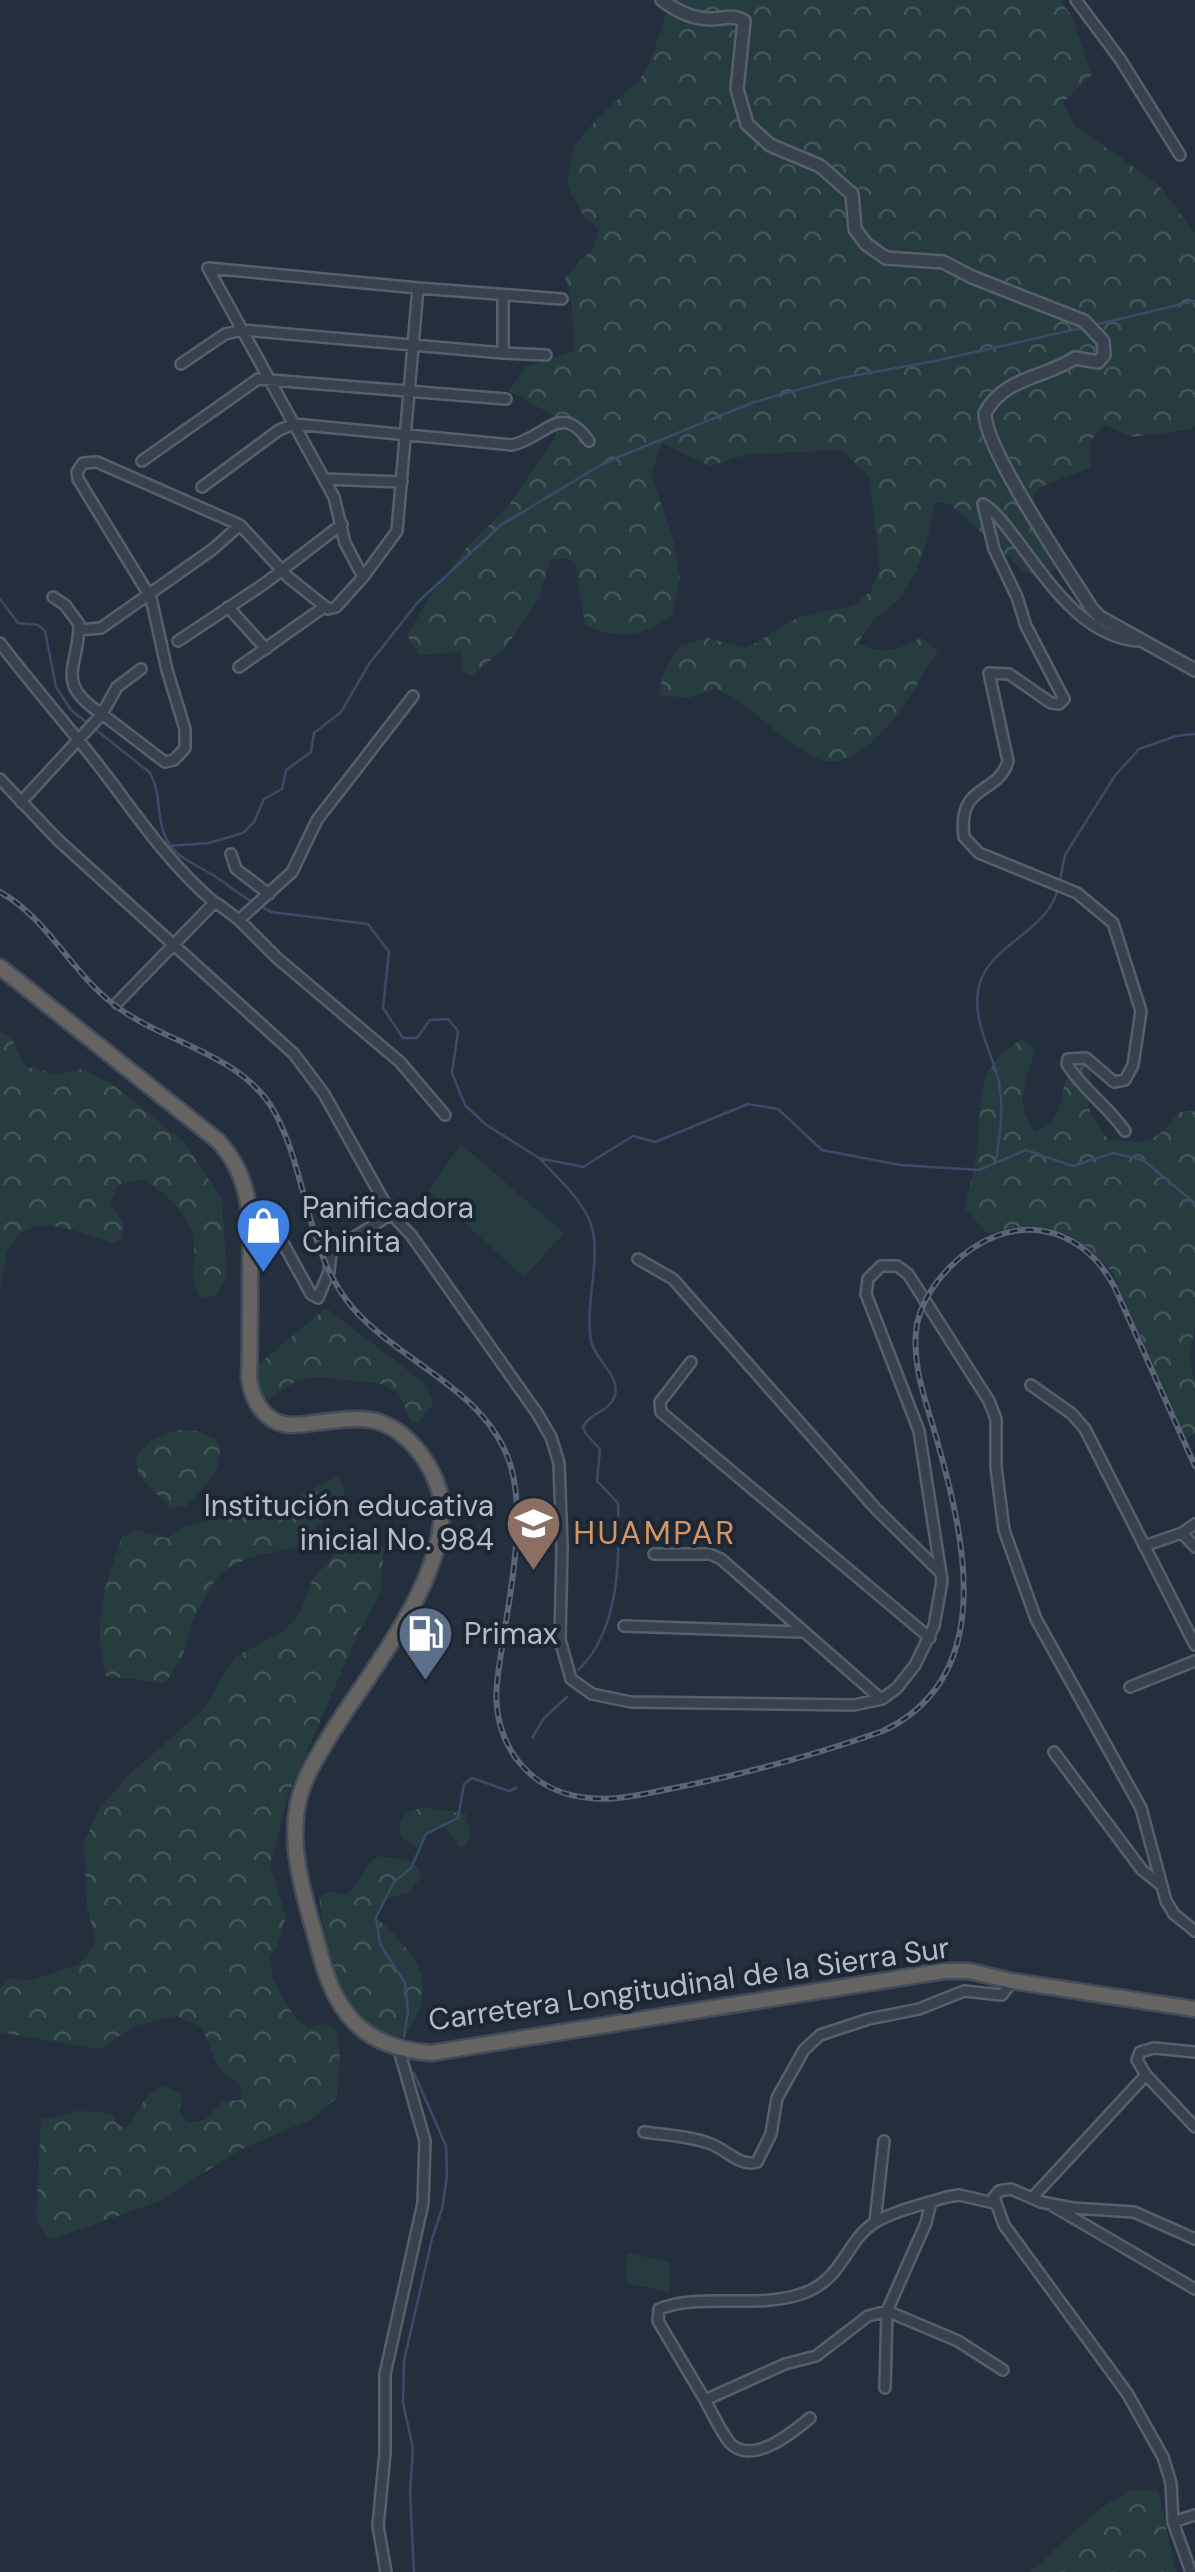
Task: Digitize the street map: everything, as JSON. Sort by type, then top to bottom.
[{"type":"highway","name":"Carretera Longitudinal de la Sierra Sur","points":[[0,967],[231,1154],[242,1173],[252,1222],[249,1379],[266,1415],[286,1425],[366,1420],[382,1423],[418,1450],[439,1492],[440,1540],[426,1576],[404,1619],[307,1776],[296,1811],[298,1864],[329,1986],[354,2023],[399,2050],[431,2053],[944,1971],[970,1971],[1195,2009]]},
{"type":"street","points":[[662,0],[675,10],[702,19],[736,16],[744,20],[738,89],[747,124],[770,144],[820,166],[852,194],[855,228],[878,254],[900,261],[943,262],[972,278],[1088,325],[1104,344],[1100,361],[1094,364],[1075,358],[1064,366],[1021,380],[989,406],[985,420],[1022,495],[1092,609],[1195,670]]},
{"type":"street","points":[[1076,0],[1120,59],[1180,154]]},
{"type":"street","points":[[362,577],[345,543],[342,524],[324,479],[208,268],[503,297],[562,299]]},
{"type":"street","points":[[53,597],[65,605],[79,630],[71,663],[79,695],[165,762],[174,760],[185,748],[184,729],[150,595],[77,472],[84,463],[96,462],[240,525],[324,607],[336,608],[375,564],[397,531],[418,288]]},
{"type":"street","points":[[503,297],[503,353]]},
{"type":"street","points":[[181,364],[225,334],[243,330],[546,355]]},
{"type":"street","points":[[142,461],[258,379],[506,399]]},
{"type":"street","points":[[202,487],[278,430],[294,424],[512,445],[527,442],[561,420],[580,428],[589,440]]},
{"type":"street","points":[[324,479],[402,482]]},
{"type":"street","points":[[1125,1131],[1108,1106],[1093,1095],[1067,1064],[1070,1058],[1086,1058],[1114,1082],[1125,1080],[1134,1065],[1141,1010],[1114,923],[1077,892],[979,853],[964,837],[965,807],[999,776],[1008,761],[990,674],[1009,674],[1051,703],[1060,704],[1064,699],[1026,626],[994,549],[984,503],[1092,626],[1127,640],[1144,641]]},
{"type":"street","points":[[178,642],[342,524]]},
{"type":"street","points":[[79,630],[101,628],[240,525]]},
{"type":"street","points":[[228,607],[266,648]]},
{"type":"street","points":[[239,667],[324,607]]},
{"type":"street","points":[[0,643],[150,836],[196,887],[215,903],[243,917],[400,1062],[445,1115]]},
{"type":"street","points":[[21,802],[102,714],[117,687],[142,669]]},
{"type":"street","points":[[243,917],[292,872],[318,820],[413,696]]},
{"type":"street","points":[[0,780],[307,1069],[390,1214],[411,1235],[551,1436],[559,1463],[560,1640],[571,1680],[592,1694],[630,1702],[867,1704],[881,1699],[904,1680],[930,1638],[938,1610],[941,1572],[919,1431],[866,1294],[872,1274],[890,1264],[908,1274],[989,1401],[996,1419],[996,1467],[1004,1530],[1030,1602],[1046,1641],[1141,1808],[1161,1885],[1174,1914],[1195,1931]]},
{"type":"street","points":[[231,854],[236,870],[267,896]]},
{"type":"street","points":[[117,1002],[215,903]]},
{"type":"street","points":[[252,1222],[284,1245],[311,1294],[318,1298],[329,1272],[331,1252],[390,1214]]},
{"type":"street","points":[[638,1260],[673,1280],[876,1509],[941,1572]]},
{"type":"street","points":[[691,1362],[660,1402],[662,1412],[930,1638]]},
{"type":"street","points":[[1031,1385],[1072,1414],[1085,1429],[1195,1645]]},
{"type":"street","points":[[1144,1546],[1182,1533],[1195,1524]]},
{"type":"street","points":[[1182,1533],[1195,1547]]},
{"type":"street","points":[[654,1554],[710,1554],[721,1559],[881,1699]]},
{"type":"street","points":[[624,1626],[802,1632]]},
{"type":"street","points":[[1130,1688],[1195,1661]]},
{"type":"street","points":[[1054,1752],[1142,1870],[1161,1885]]},
{"type":"street","points":[[644,2132],[686,2136],[712,2144],[750,2165],[757,2162],[771,2134],[776,2098],[804,2050],[820,2035],[869,2019],[919,2009],[964,1991],[1002,1995],[1012,1981]]},
{"type":"street","points":[[1195,2052],[1154,2048],[1144,2050],[1137,2060],[1146,2075],[1195,2127]]},
{"type":"street","points":[[386,2572],[378,2526],[385,2453],[385,2374],[424,2203],[425,2141],[399,2050]]},
{"type":"street","points":[[1032,2198],[1146,2075]]},
{"type":"street","points":[[810,2418],[787,2437],[753,2451],[739,2450],[730,2442],[658,2321],[659,2309],[776,2300],[805,2292],[834,2275],[875,2222],[884,2142]]},
{"type":"street","points":[[1191,2572],[1173,2522],[1172,2484],[1163,2457],[1127,2394],[1004,2224],[994,2197],[999,2191],[1011,2189],[1050,2204],[1134,2212],[1195,2239]]},
{"type":"street","points":[[875,2222],[959,2195],[994,2204]]},
{"type":"street","points":[[884,2388],[887,2311],[926,2223],[931,2202]]},
{"type":"street","points":[[1050,2204],[1195,2290]]},
{"type":"street","points":[[705,2400],[785,2364],[816,2356],[868,2316],[887,2311],[958,2340],[1003,2370]]},
{"type":"street","points":[[1173,2522],[1195,2515]]},
{"type":"green space","points":[[671,0],[1060,0],[1073,18],[1092,75],[1063,102],[1075,126],[1157,183],[1195,233],[1195,426],[1133,437],[1104,425],[1090,442],[1091,467],[1038,488],[1026,515],[1058,566],[1046,575],[1025,572],[950,504],[935,502],[923,551],[909,585],[869,626],[859,643],[875,650],[890,650],[921,638],[938,650],[887,727],[851,757],[832,761],[812,756],[716,689],[688,698],[660,695],[662,676],[680,646],[708,638],[747,648],[799,617],[852,606],[871,591],[880,569],[869,476],[842,450],[748,454],[710,466],[662,443],[651,473],[674,542],[680,578],[672,616],[650,628],[620,634],[585,625],[575,563],[550,559],[539,598],[506,647],[471,676],[461,671],[461,652],[419,655],[407,635],[435,589],[467,547],[507,508],[556,436],[551,414],[509,391],[527,366],[574,351],[572,306],[565,276],[592,250],[599,229],[583,215],[567,185],[574,146],[604,111],[639,81],[650,62]]},
{"type":"green space","points":[[0,1031],[11,1037],[25,1066],[55,1074],[81,1069],[112,1084],[184,1142],[222,1199],[227,1276],[216,1296],[200,1297],[196,1290],[193,1236],[186,1219],[142,1179],[117,1185],[110,1205],[124,1223],[123,1238],[113,1243],[57,1227],[30,1229],[9,1248],[0,1288]]},
{"type":"green space","points":[[1022,1039],[1036,1050],[1023,1102],[1036,1132],[1057,1115],[1067,1078],[1084,1060],[1093,1069],[1089,1107],[1109,1140],[1149,1139],[1164,1130],[1179,1112],[1195,1111],[1195,1325],[1189,1359],[1195,1382],[1195,1434],[1185,1438],[1112,1272],[1098,1257],[1057,1230],[1025,1227],[988,1234],[964,1208],[977,1152],[981,1097],[988,1072],[996,1060]]},
{"type":"green space","points":[[461,1144],[564,1233],[524,1277],[429,1191]]},
{"type":"green space","points":[[326,1308],[424,1383],[433,1398],[432,1405],[418,1423],[411,1421],[398,1392],[382,1384],[321,1377],[298,1380],[269,1399],[258,1396],[254,1388],[258,1365]]},
{"type":"green space","points":[[178,1430],[196,1431],[216,1439],[219,1458],[206,1484],[186,1506],[171,1508],[139,1476],[136,1457],[151,1440]]},
{"type":"green space","points":[[337,1477],[344,1487],[345,1501],[296,1547],[251,1557],[226,1569],[215,1580],[193,1619],[182,1658],[165,1683],[106,1676],[100,1622],[122,1537],[136,1530],[166,1538],[183,1527],[295,1498]]},
{"type":"green space","points":[[362,1535],[384,1548],[380,1595],[359,1631],[288,1795],[270,1866],[286,1917],[270,1958],[273,1980],[295,2018],[309,2028],[324,2024],[336,2031],[340,2058],[337,2098],[310,2120],[239,2150],[160,2201],[50,2240],[36,2220],[41,2120],[77,2111],[111,2113],[116,2123],[125,2128],[146,2099],[166,2086],[182,2094],[179,2111],[188,2122],[205,2120],[221,2102],[241,2100],[242,2087],[218,2067],[202,2027],[176,2016],[134,2026],[100,2049],[0,2032],[0,1988],[8,1979],[33,1980],[79,1964],[96,1944],[87,1906],[84,1844],[98,1810],[131,1773],[203,1710],[235,1657],[279,1634],[300,1614],[312,1581],[345,1541]]},
{"type":"green space","points":[[424,1807],[466,1814],[470,1836],[466,1846],[459,1847],[445,1826],[426,1834],[417,1848],[401,1837],[399,1824],[406,1813]]},
{"type":"green space","points":[[379,1856],[413,1862],[422,1875],[410,1892],[385,1899],[376,1917],[403,1945],[420,1971],[422,2001],[404,2037],[380,2031],[362,2020],[348,2004],[331,1964],[319,1897],[328,1892],[348,1894]]},
{"type":"green space","points":[[627,2253],[670,2262],[670,2292],[626,2283]]},
{"type":"green space","points":[[1132,2490],[1158,2491],[1176,2572],[1030,2572],[1101,2508]]},
{"type":"waterway","points":[[1094,325],[1195,301]]},
{"type":"waterway","points":[[169,846],[209,843],[243,833],[254,822],[264,799],[282,789],[286,770],[311,752],[314,733],[341,712],[369,664],[418,602],[501,525],[604,463],[754,402],[841,378],[1082,328]]},
{"type":"waterway","points":[[0,599],[18,623],[38,625],[45,631],[56,687],[71,710],[149,772],[157,791],[162,827],[171,846],[184,859],[253,902]]},
{"type":"waterway","points":[[1060,881],[1065,855],[1114,777],[1139,749],[1195,734]]},
{"type":"waterway","points":[[996,1160],[1000,1092],[981,1026],[978,991],[992,962],[1042,917],[1058,888]]},
{"type":"waterway","points":[[260,906],[271,912],[368,924],[389,952],[383,1008],[403,1038],[417,1038],[430,1020],[448,1019],[458,1031],[452,1073],[465,1105],[485,1124],[539,1158],[583,1167],[633,1136],[655,1142],[748,1104],[778,1109],[822,1150],[900,1165],[979,1170],[1026,1150],[1073,1166],[1113,1153],[1143,1160],[1195,1203]]},
{"type":"waterway","points":[[540,1159],[589,1219],[595,1247],[591,1341],[616,1388],[609,1405],[583,1427],[600,1449],[597,1481],[618,1503],[618,1546],[610,1614],[592,1654],[578,1670]]},
{"type":"waterway","points":[[532,1738],[544,1718],[567,1697]]},
{"type":"waterway","points":[[404,2037],[408,2011],[405,1983],[380,1944],[376,1917],[394,1882],[411,1868],[426,1834],[458,1818],[464,1784],[472,1778],[509,1791],[516,1788]]},
{"type":"waterway","points":[[414,2073],[446,2146],[447,2177],[404,2361],[403,2403],[413,2448],[410,2492],[414,2572]]},
{"type":"railway","points":[[0,892],[31,915],[112,1003],[221,1062],[260,1091],[285,1135],[325,1261],[352,1307],[392,1344],[459,1394],[495,1433],[508,1458],[517,1509],[514,1569],[497,1683],[500,1725],[518,1761],[548,1786],[567,1794],[608,1799],[774,1765],[883,1731],[919,1707],[943,1677],[958,1642],[963,1563],[948,1482],[918,1370],[915,1339],[919,1316],[935,1285],[972,1248],[995,1237],[1040,1230],[1062,1236],[1100,1265],[1115,1288],[1195,1466]]},
{"type":"place","name":"Panificadora Chinita","points":[[263,1274]]},
{"type":"place","name":"Institución educativa inicial No. 984","points":[[533,1572]]},
{"type":"place","name":"Primax","points":[[425,1683]]},
{"type":"district","name":"HUAMPAR","points":[[655,1533]]}]
